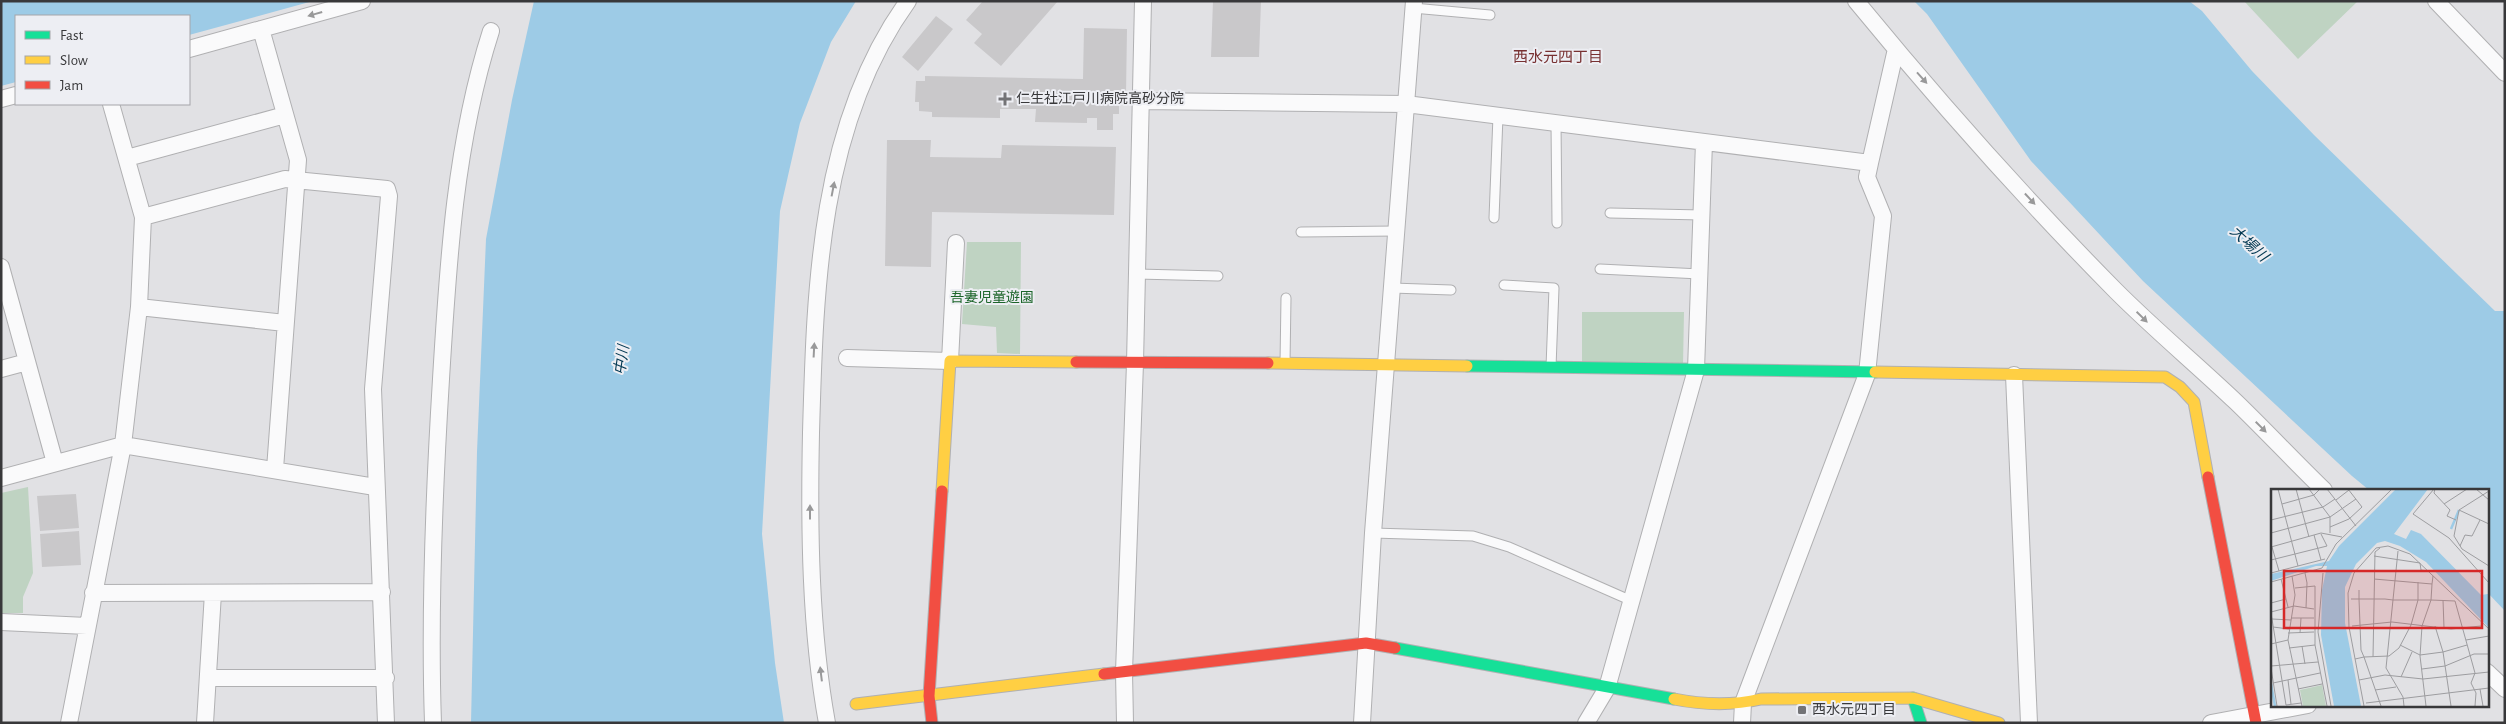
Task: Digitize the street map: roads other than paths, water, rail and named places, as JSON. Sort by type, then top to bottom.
[{"type":"street","points":[[190,49],[362,1]]},
{"type":"street","points":[[828,723],[818,645],[810,520],[813,357],[817,287],[840,150],[852,114],[876,56],[908,1]]},
{"type":"street","points":[[1126,723],[1124,672],[1135,363],[1143,1]]},
{"type":"street","points":[[1856,1],[1896,50],[2028,197],[2116,291],[2172,346],[2235,401],[2323,489]]},
{"type":"street","points":[[2436,1],[2505,73]]},
{"type":"street","points":[[1362,723],[1373,533],[1413,5]]},
{"type":"street","points":[[261,29],[298,160],[275,469]]},
{"type":"street","points":[[433,723],[433,500],[446,282],[453,212],[462,156],[479,69],[491,31]]},
{"type":"street","points":[[1742,723],[1743,703],[1867,374],[1884,216],[1867,177],[1896,50]]},
{"type":"street","points":[[1,99],[15,95]]},
{"type":"street","points":[[1141,101],[1406,104],[1870,163]]},
{"type":"street","points":[[69,723],[123,445],[139,307],[144,216],[111,105]]},
{"type":"street","points":[[127,158],[285,115]]},
{"type":"street","points":[[1586,723],[1607,688],[1696,370],[1704,142]]},
{"type":"street","points":[[144,216],[285,179],[387,189],[389,196],[373,389],[375,488],[382,592],[386,723]]},
{"type":"street","points":[[932,723],[929,696],[956,243]]},
{"type":"street","points":[[1,267],[6,301],[55,463]]},
{"type":"street","points":[[139,307],[285,323]]},
{"type":"street","points":[[847,358],[950,361],[2166,377],[2180,387],[2194,402],[2254,719]]},
{"type":"street","points":[[1,369],[26,362]]},
{"type":"street","points":[[2014,375],[2030,723]]},
{"type":"street","points":[[1,478],[123,445],[275,469],[375,488]]},
{"type":"street","points":[[94,594],[382,592]]},
{"type":"street","points":[[205,723],[213,593]]},
{"type":"street","points":[[1,622],[88,626]]},
{"type":"street","points":[[856,704],[1366,643],[1704,705],[1743,703],[1761,699],[1913,698],[1999,723]]},
{"type":"street","points":[[2488,673],[2505,689]]},
{"type":"street","points":[[208,678],[386,678]]},
{"type":"street","points":[[2488,692],[2505,694]]},
{"type":"street","points":[[1913,698],[1921,723]]},
{"type":"street","points":[[2211,723],[2254,719],[2304,706]]},
{"type":"lane","points":[[1413,5],[1490,15]]},
{"type":"lane","points":[[1494,218],[1498,116]]},
{"type":"lane","points":[[1556,123],[1557,223]]},
{"type":"lane","points":[[1610,214],[1702,215]]},
{"type":"lane","points":[[1301,232],[1396,231]]},
{"type":"lane","points":[[1600,269],[1700,274]]},
{"type":"lane","points":[[1137,274],[1218,276]]},
{"type":"lane","points":[[1504,285],[1554,288],[1551,369]]},
{"type":"lane","points":[[1392,288],[1451,290]]},
{"type":"lane","points":[[1286,298],[1286,364]]},
{"type":"lane","points":[[1373,533],[1473,536],[1510,547],[1632,601]]},
{"type":"water","points":[[1,1],[313,1],[190,35],[190,15],[15,15],[15,82],[1,86]]},
{"type":"water","name":"中川","points":[[534,1],[856,1],[831,42],[800,123],[780,211],[762,534],[775,663],[784,723],[471,723],[477,452],[486,239],[512,100]]},
{"type":"water","name":"大場川","points":[[1914,1],[2189,1],[2202,11],[2252,71],[2314,135],[2495,311],[2505,311],[2505,611],[2488,593],[2488,489],[2368,489],[2352,476],[2143,281],[2031,161],[1927,14]]},
{"type":"place","name":"仁生社江戸川病院高砂分院","points":[[1005,99]]},
{"type":"place","name":"西水元四丁目","points":[[1802,710]]},
{"type":"district","name":"西水元四丁目","points":[[1558,57]]},
{"type":"park label","name":"吾妻児童遊園","points":[[992,298]]}]
